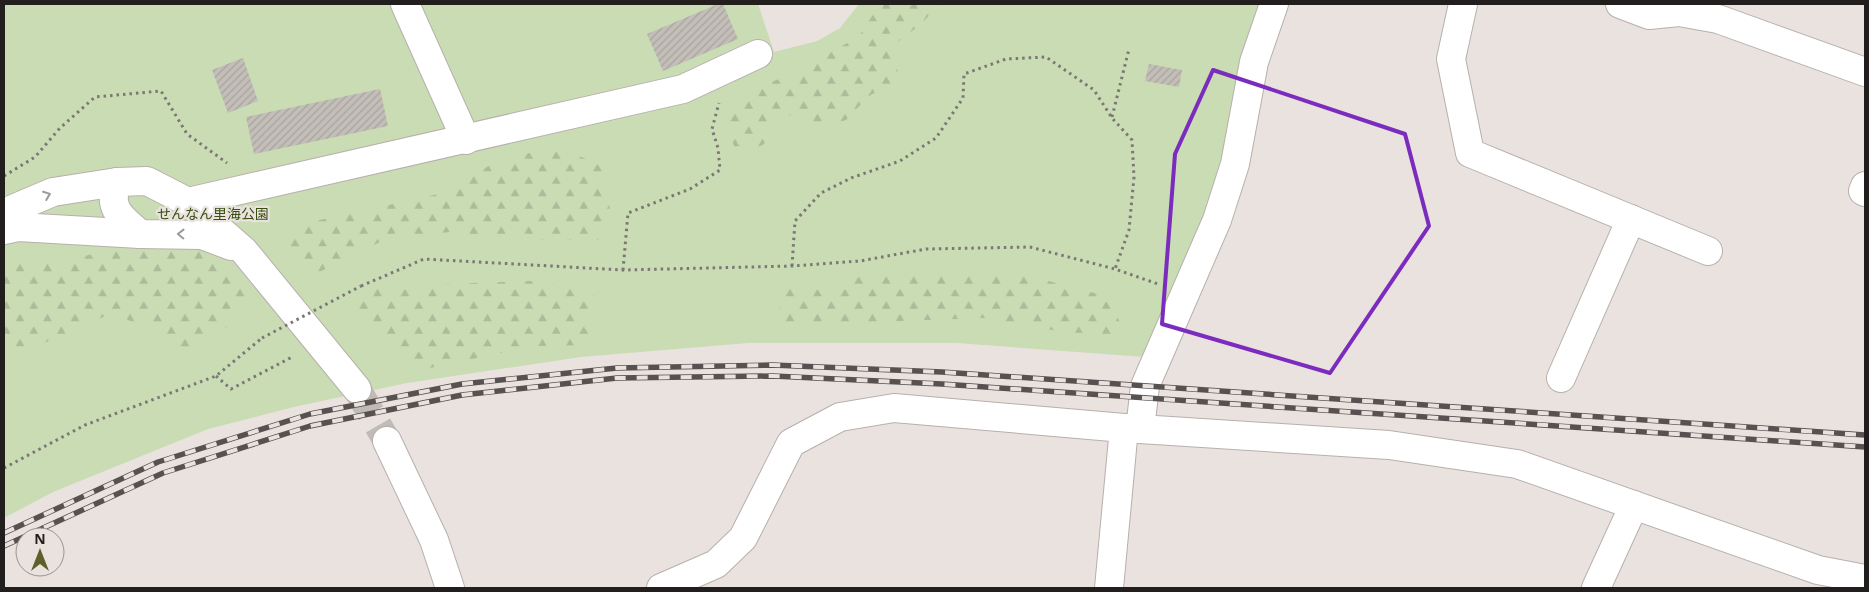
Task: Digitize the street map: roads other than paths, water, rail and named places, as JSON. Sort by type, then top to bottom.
[{"type":"street","points":[[405,4],[466,140]]},
{"type":"street","points":[[1109,588],[1132,429],[1145,386],[1217,220],[1235,164],[1254,62],[1274,4]]},
{"type":"street","points":[[1463,4],[1451,59],[1470,153],[1708,251]]},
{"type":"street","points":[[1620,4],[1649,15],[1679,12],[1718,19],[1865,72]]},
{"type":"street","points":[[188,202],[683,89],[758,54]]},
{"type":"street","points":[[4,217],[13,209],[53,192],[117,182],[147,181],[188,202],[244,251],[357,389]]},
{"type":"street","points":[[117,182],[112,195],[113,206],[140,234]]},
{"type":"street","points":[[1865,186],[1863,191],[1865,192]]},
{"type":"street","points":[[1561,378],[1631,219]]},
{"type":"street","points":[[4,230],[18,227],[140,234],[202,235],[244,251]]},
{"type":"street","points":[[662,588],[716,564],[743,538],[791,443],[840,417],[894,408],[1132,429],[1389,445],[1517,464],[1818,570],[1865,579]]},
{"type":"street","points":[[387,440],[434,540],[450,588]]},
{"type":"street","points":[[1596,588],[1634,504]]},
{"type":"tunnel","points":[[357,389],[387,441]]},
{"type":"railway","points":[[4,533],[158,462],[310,414],[462,384],[617,368],[772,365],[942,372],[1865,435]]},
{"type":"railway","points":[[4,546],[163,473],[310,426],[462,395],[617,378],[773,376],[942,384],[1865,447]]},
{"type":"park label","name":"せんなん里海公園","points":[[213,213]]}]
